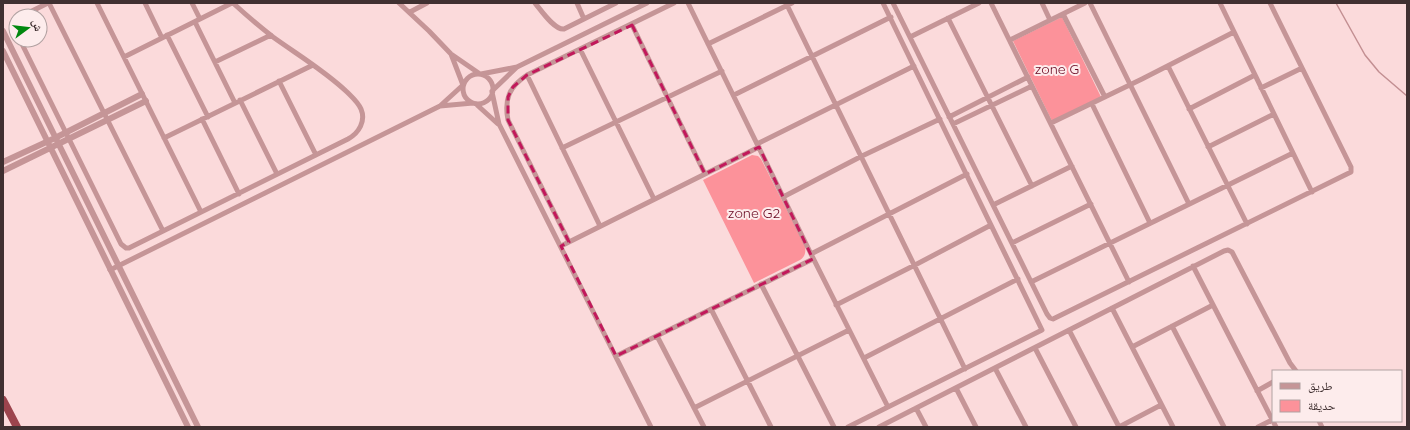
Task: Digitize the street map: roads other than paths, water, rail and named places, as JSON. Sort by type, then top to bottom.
[{"type":"highway","points":[[3,400],[17,427]]},
{"type":"street","points":[[39,8],[49,3],[163,231]]},
{"type":"street","points":[[97,3],[201,212]]},
{"type":"street","points":[[145,3],[162,38]]},
{"type":"street","points":[[192,3],[200,19]]},
{"type":"street","points":[[24,48],[123,247],[129,248],[348,140],[356,134],[362,124],[360,108],[351,97],[313,64],[271,35],[233,3],[124,57]]},
{"type":"street","points":[[399,3],[410,12],[451,54],[490,80],[493,87],[492,91],[499,124],[651,427]]},
{"type":"street","points":[[410,12],[427,3]]},
{"type":"street","points":[[535,3],[555,27],[560,30],[616,3]]},
{"type":"street","points":[[577,3],[584,19]]},
{"type":"street","points":[[110,270],[440,106],[463,85],[469,76],[473,74],[517,67],[647,3]]},
{"type":"street","points":[[569,242],[508,120],[506,102],[510,91],[516,83],[527,75],[674,3]]},
{"type":"street","points":[[688,3],[836,305],[888,407]]},
{"type":"street","points":[[708,44],[786,4],[792,3]]},
{"type":"street","points":[[848,427],[1042,330],[883,3]]},
{"type":"street","points":[[893,3],[1047,314],[1053,319],[1351,172],[1352,169],[1270,3]]},
{"type":"street","points":[[910,37],[979,3]]},
{"type":"street","points":[[991,3],[1129,282]]},
{"type":"street","points":[[1042,3],[1050,20]]},
{"type":"street","points":[[1010,40],[1085,3]]},
{"type":"street","points":[[1090,3],[1189,204]]},
{"type":"street","points":[[1220,3],[1312,192]]},
{"type":"street","points":[[786,4],[965,368]]},
{"type":"street","points":[[1063,14],[1105,97]]},
{"type":"street","points":[[734,95],[891,17]]},
{"type":"street","points":[[948,18],[1032,186]]},
{"type":"street","points":[[194,22],[235,103]]},
{"type":"street","points":[[632,24],[706,174]]},
{"type":"street","points":[[3,31],[198,427]]},
{"type":"street","points":[[1051,123],[1092,104],[1234,32]]},
{"type":"street","points":[[167,35],[239,194]]},
{"type":"street","points":[[215,62],[271,35]]},
{"type":"street","points":[[580,49],[654,199]]},
{"type":"street","points":[[3,51],[188,427]]},
{"type":"street","points":[[451,54],[463,85],[465,97],[488,113],[499,124]]},
{"type":"street","points":[[164,138],[313,64]]},
{"type":"street","points":[[561,246],[706,174],[836,104],[914,66]]},
{"type":"street","points":[[1168,66],[1247,224]]},
{"type":"street","points":[[440,106],[481,103],[487,100],[492,91],[517,67]]},
{"type":"street","points":[[1261,88],[1302,68]]},
{"type":"street","points":[[562,148],[722,71]]},
{"type":"street","points":[[527,75],[600,226]]},
{"type":"street","points":[[1189,108],[1255,75]]},
{"type":"street","points":[[949,117],[1028,77]]},
{"type":"street","points":[[279,81],[316,155]]},
{"type":"street","points":[[953,124],[1032,86]]},
{"type":"street","points":[[3,162],[55,138],[142,94]]},
{"type":"street","points":[[240,100],[277,174]]},
{"type":"street","points":[[3,171],[146,101]]},
{"type":"street","points":[[1092,104],[1150,223]]},
{"type":"street","points":[[1208,147],[1274,114]]},
{"type":"street","points":[[783,197],[862,156],[940,119]]},
{"type":"street","points":[[1031,282],[1293,153]]},
{"type":"street","points":[[993,205],[1072,166]]},
{"type":"street","points":[[616,356],[761,284],[889,214],[967,174]]},
{"type":"street","points":[[1012,243],[1091,204]]},
{"type":"street","points":[[836,305],[991,225]]},
{"type":"street","points":[[879,427],[1193,266],[1228,250],[1232,252],[1294,370]]},
{"type":"street","points":[[1193,266],[1272,420],[1258,427]]},
{"type":"street","points":[[864,358],[1018,279]]},
{"type":"street","points":[[761,284],[834,427]]},
{"type":"street","points":[[1132,347],[1213,305]]},
{"type":"street","points":[[1112,308],[1172,427]]},
{"type":"street","points":[[711,309],[771,427]]},
{"type":"street","points":[[1172,326],[1224,427]]},
{"type":"street","points":[[694,408],[849,330]]},
{"type":"street","points":[[1069,330],[1119,427],[1161,405]]},
{"type":"street","points":[[657,336],[704,427]]},
{"type":"street","points":[[1035,348],[1076,427]]},
{"type":"street","points":[[996,368],[1026,427]]},
{"type":"street","points":[[1257,391],[1272,383]]},
{"type":"street","points":[[956,388],[976,427]]},
{"type":"street","points":[[916,408],[926,427]]},
{"type":"waterway","points":[[1336,3],[1365,55],[1379,72],[1407,96]]},
{"type":"park label","name":"zone G","points":[[1057,69]]},
{"type":"park label","name":"zone G2","points":[[754,213]]}]
